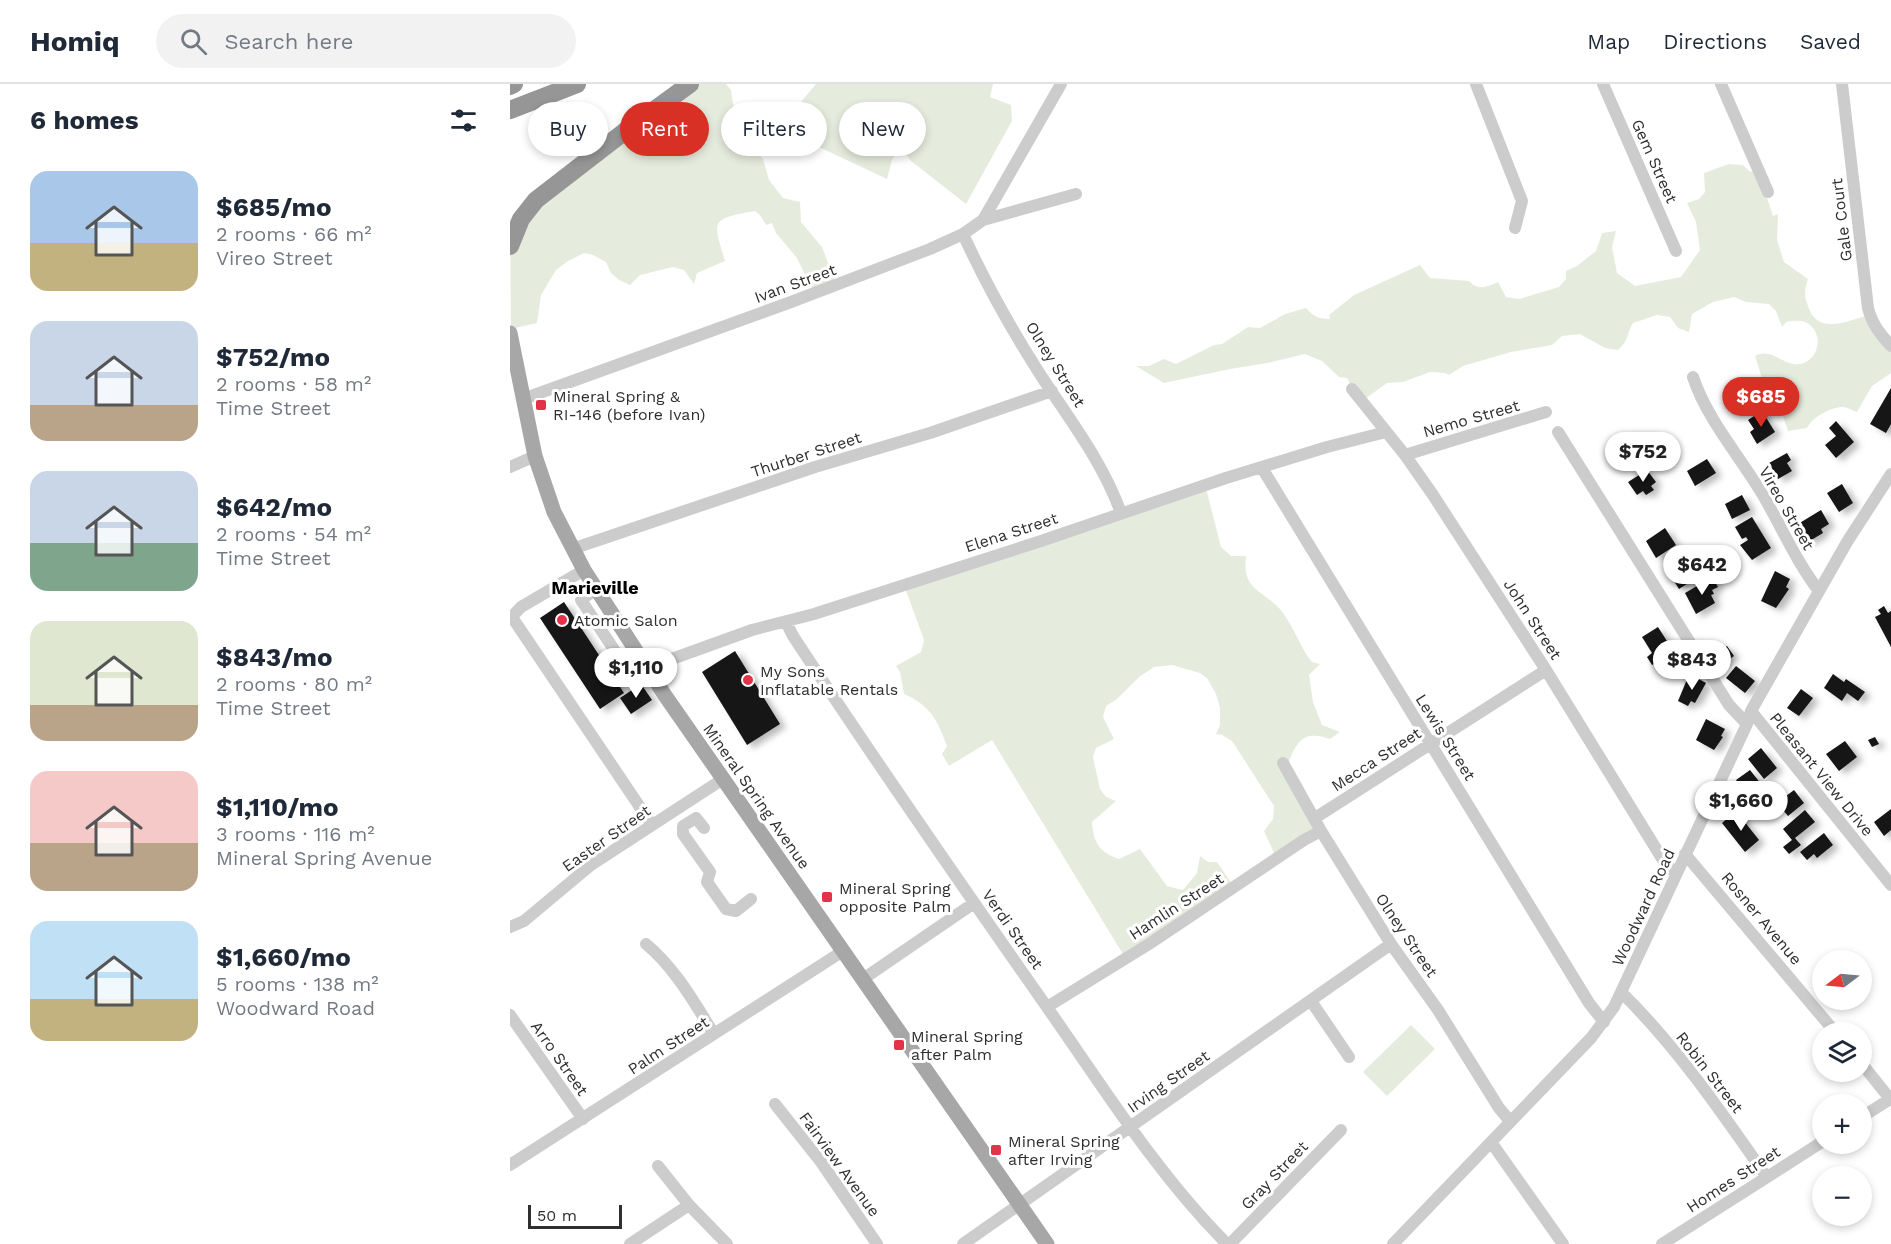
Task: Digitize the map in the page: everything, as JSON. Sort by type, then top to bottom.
[{"type":"highway","points":[[510,86],[514,84]]},
{"type":"highway","points":[[512,110],[577,84]]},
{"type":"highway","points":[[510,208],[525,206],[536,200],[690,84]]},
{"type":"highway","points":[[510,246],[521,219],[536,200]]},
{"type":"main road","name":"Mineral Spring Avenue","points":[[510,333],[535,456],[550,502],[584,570],[723,779],[1047,1244]]},
{"type":"street","points":[[983,220],[1061,84]]},
{"type":"street","points":[[1476,84],[1522,201],[1515,228]]},
{"type":"street","name":"Gem Street","points":[[1603,84],[1676,251]]},
{"type":"street","points":[[1721,84],[1768,192]]},
{"type":"street","name":"Gale Court","points":[[1842,84],[1868,308],[1877,330],[1891,346]]},
{"type":"street","name":"Ivan Street","points":[[523,399],[930,249],[963,234],[983,220],[1076,194]]},
{"type":"street","name":"Olney Street","points":[[963,234],[976,262],[1038,370],[1100,464],[1111,485],[1121,513]]},
{"type":"street","name":"Vireo Street","points":[[1693,377],[1713,420],[1761,493],[1806,573],[1819,591]]},
{"type":"street","name":"John Street","points":[[1352,389],[1405,454],[1433,495],[1546,670],[1663,860],[1676,874]]},
{"type":"street","name":"Thurber Street","points":[[572,549],[815,467],[930,433],[1052,391]]},
{"type":"street","name":"Nemo Street","points":[[1405,454],[1546,412]]},
{"type":"street","name":"Elena Street","points":[[648,668],[752,630],[786,622],[1038,542],[1327,447],[1386,432]]},
{"type":"street","points":[[1558,432],[1730,705],[1747,724]]},
{"type":"street","points":[[510,466],[535,456]]},
{"type":"street","name":"Lewis Street","points":[[1262,468],[1589,1004],[1604,1022]]},
{"type":"street","name":"Woodward Road","points":[[1393,1244],[1604,1022],[1622,993],[1751,711],[1847,542],[1891,474]]},
{"type":"street","points":[[584,570],[521,607],[511,618],[652,825]]},
{"type":"street","name":"Verdi Street","points":[[786,622],[877,763],[1131,1127],[1197,1214],[1228,1244]]},
{"type":"street","name":"Mecca Street","points":[[1315,818],[1546,670]]},
{"type":"street","name":"Pleasant View Drive","points":[[1751,711],[1891,885]]},
{"type":"street","name":"Olney Street","points":[[1282,763],[1391,944],[1438,1010],[1510,1121]]},
{"type":"street","name":"Easter Street","points":[[510,927],[524,921],[572,879],[723,779]]},
{"type":"street","points":[[704,828],[696,818],[683,826],[683,834],[710,872],[707,882],[726,909],[736,911],[751,899]]},
{"type":"street","name":"Hamlin Street","points":[[1047,1007],[1149,944],[1304,840],[1321,831]]},
{"type":"street","name":"Rosner Avenue","points":[[1685,854],[1827,1022]]},
{"type":"street","points":[[863,979],[974,903]]},
{"type":"street","points":[[646,944],[662,957],[714,1034]]},
{"type":"street","name":"Irving Street","points":[[963,1244],[1391,944]]},
{"type":"street","name":"Palm Street","points":[[510,1165],[843,951]]},
{"type":"street","name":"Robin Street","points":[[1622,993],[1667,1043],[1766,1176]]},
{"type":"street","points":[[1311,1001],[1349,1057]]},
{"type":"street","name":"Arro Street","points":[[510,1015],[583,1119]]},
{"type":"street","points":[[1872,1076],[1891,1099],[1872,1111]]},
{"type":"street","name":"Fairview Avenue","points":[[776,1104],[821,1162],[877,1244]]},
{"type":"street","name":"Gray Street","points":[[1228,1244],[1341,1130]]},
{"type":"street","points":[[1491,1142],[1563,1244]]},
{"type":"street","name":"Homes Street","points":[[1662,1244],[1812,1148]]},
{"type":"street","points":[[658,1166],[689,1205],[727,1244]]},
{"type":"street","points":[[630,1244],[689,1205]]},
{"type":"green space","points":[[686,84],[726,84],[731,90],[733,102],[721,102],[721,156],[760,156],[769,180],[783,198],[800,202],[801,222],[822,247],[836,284],[814,293],[797,258],[776,233],[772,223],[766,225],[755,211],[730,216],[719,223],[718,237],[725,261],[697,273],[694,284],[684,270],[673,267],[640,275],[630,285],[611,273],[606,262],[584,253],[556,270],[541,295],[537,323],[511,329],[510,219],[594,156],[608,156],[608,145],[620,135],[620,156],[709,156],[709,102],[663,102]]},
{"type":"green space","points":[[816,84],[993,84],[990,97],[1011,105],[1012,121],[966,204],[907,156],[926,156],[926,102],[839,102],[839,156],[894,156],[887,179],[827,151],[827,102],[801,102]]},
{"type":"green space","points":[[1729,164],[1743,165],[1749,171],[1759,173],[1773,216],[1778,214],[1777,240],[1784,262],[1808,279],[1805,296],[1813,315],[1819,321],[1835,324],[1872,314],[1891,339],[1891,373],[1872,386],[1857,412],[1842,407],[1837,408],[1817,417],[1807,428],[1788,431],[1777,397],[1766,391],[1755,356],[1768,354],[1791,363],[1804,363],[1810,360],[1817,349],[1815,331],[1805,322],[1800,321],[1786,322],[1782,327],[1776,311],[1769,304],[1746,302],[1734,297],[1713,302],[1692,314],[1689,332],[1678,328],[1670,317],[1657,315],[1633,323],[1626,340],[1618,350],[1605,348],[1580,334],[1562,336],[1552,345],[1511,352],[1463,366],[1449,375],[1430,372],[1403,382],[1387,383],[1365,399],[1352,389],[1347,378],[1339,377],[1322,361],[1305,354],[1164,383],[1136,366],[1149,366],[1164,359],[1176,364],[1214,345],[1222,344],[1248,327],[1260,328],[1285,314],[1306,308],[1316,317],[1330,319],[1329,315],[1354,295],[1420,265],[1430,278],[1469,281],[1479,287],[1498,282],[1506,297],[1519,299],[1559,287],[1566,279],[1566,271],[1577,266],[1596,251],[1602,233],[1616,231],[1612,247],[1617,273],[1635,286],[1681,277],[1700,250],[1696,222],[1687,203],[1699,199],[1705,192],[1704,173]]},
{"type":"green space","points":[[1206,488],[1221,547],[1231,556],[1246,556],[1247,576],[1254,588],[1279,608],[1308,657],[1312,662],[1320,664],[1309,675],[1313,702],[1322,725],[1340,732],[1330,739],[1313,736],[1302,740],[1288,764],[1324,830],[1276,857],[1264,831],[1273,819],[1274,806],[1232,741],[1216,734],[1220,725],[1220,708],[1216,694],[1207,678],[1200,673],[1172,665],[1154,667],[1106,706],[1103,717],[1114,739],[1096,748],[1093,757],[1100,789],[1106,797],[1116,801],[1092,822],[1096,841],[1107,854],[1119,859],[1140,849],[1167,886],[1183,890],[1197,873],[1200,856],[1208,862],[1217,862],[1234,887],[1126,959],[992,740],[949,766],[942,754],[947,746],[936,721],[927,709],[904,694],[900,672],[896,666],[921,652],[924,640],[904,585]]},
{"type":"green space","points":[[1411,1025],[1435,1049],[1387,1096],[1363,1072]]},
{"type":"building","points":[[1891,388],[1891,424],[1886,433],[1870,424]]},
{"type":"building","points":[[1762,411],[1775,432],[1757,444],[1750,432],[1754,429],[1748,420]]},
{"type":"building","points":[[1836,421],[1854,442],[1836,458],[1825,445],[1836,436],[1829,428]]},
{"type":"building","points":[[1787,453],[1791,460],[1787,463],[1792,471],[1778,479],[1769,463]]},
{"type":"building","points":[[1707,459],[1716,473],[1695,486],[1687,471]]},
{"type":"building","points":[[1647,470],[1656,482],[1651,486],[1654,490],[1646,495],[1643,491],[1637,495],[1628,482]]},
{"type":"building","points":[[1842,484],[1853,503],[1839,512],[1827,493]]},
{"type":"building","points":[[1742,495],[1750,510],[1732,519],[1725,504]]},
{"type":"building","points":[[1821,510],[1829,524],[1821,529],[1823,533],[1808,542],[1798,524]]},
{"type":"building","points":[[1752,517],[1771,548],[1752,560],[1740,545],[1748,540],[1746,537],[1742,539],[1735,527]]},
{"type":"building","points":[[1665,528],[1676,545],[1656,558],[1646,541]]},
{"type":"building","points":[[1695,557],[1704,573],[1679,589],[1669,573]]},
{"type":"building","points":[[1775,571],[1790,579],[1786,587],[1789,589],[1776,608],[1761,601]]},
{"type":"building","points":[[1712,577],[1718,587],[1712,590],[1714,594],[1711,595],[1715,603],[1696,614],[1685,593]]},
{"type":"building","points":[[564,602],[624,693],[600,709],[540,618]]},
{"type":"building","points":[[1884,606],[1888,613],[1891,611],[1891,647],[1875,617],[1881,614],[1878,610]]},
{"type":"building","points":[[1658,627],[1674,652],[1652,665],[1647,657],[1652,653],[1642,637]]},
{"type":"building","points":[[1727,646],[1734,656],[1722,664],[1715,654]]},
{"type":"building","points":[[735,651],[780,724],[747,745],[702,672]]},
{"type":"building","points":[[1736,666],[1755,681],[1745,693],[1726,678]]},
{"type":"building","points":[[1833,674],[1844,682],[1846,679],[1865,692],[1858,701],[1847,693],[1842,701],[1824,688]]},
{"type":"building","points":[[1688,677],[1694,680],[1695,677],[1706,683],[1695,703],[1691,701],[1688,706],[1678,701]]},
{"type":"building","points":[[641,684],[652,700],[631,714],[620,698]]},
{"type":"building","points":[[1801,689],[1813,698],[1799,716],[1787,708]]},
{"type":"building","points":[[1706,719],[1725,729],[1721,736],[1723,737],[1714,750],[1696,740]]},
{"type":"building","points":[[1875,737],[1879,744],[1872,747],[1868,740]]},
{"type":"building","points":[[1845,741],[1857,757],[1839,771],[1826,754]]},
{"type":"building","points":[[1761,748],[1777,768],[1764,779],[1748,759]]},
{"type":"building","points":[[1750,770],[1765,789],[1751,799],[1736,780]]},
{"type":"building","points":[[1794,790],[1804,803],[1788,816],[1777,803]]},
{"type":"building","points":[[1749,798],[1756,807],[1750,811],[1743,802]]},
{"type":"building","points":[[1891,809],[1891,830],[1884,836],[1874,822]]},
{"type":"building","points":[[1805,810],[1815,822],[1795,838],[1801,845],[1789,854],[1783,847],[1792,840],[1783,829]]},
{"type":"building","points":[[1736,811],[1759,840],[1745,852],[1722,823]]},
{"type":"building","points":[[1824,833],[1833,845],[1817,858],[1814,854],[1807,860],[1800,852]]},
{"type":"place","name":"Mineral Spring & RI-146 (before Ivan)","points":[[541,405]]},
{"type":"place","name":"Atomic Salon","points":[[562,620]]},
{"type":"place","name":"My Sons Inflatable Rentals","points":[[748,680]]},
{"type":"place","name":"Mineral Spring opposite Palm","points":[[827,897]]},
{"type":"place","name":"Mineral Spring after Palm","points":[[899,1045]]},
{"type":"place","name":"Mineral Spring after Irving","points":[[996,1150]]},
{"type":"district","name":"Marieville","points":[[595,588]]}]
